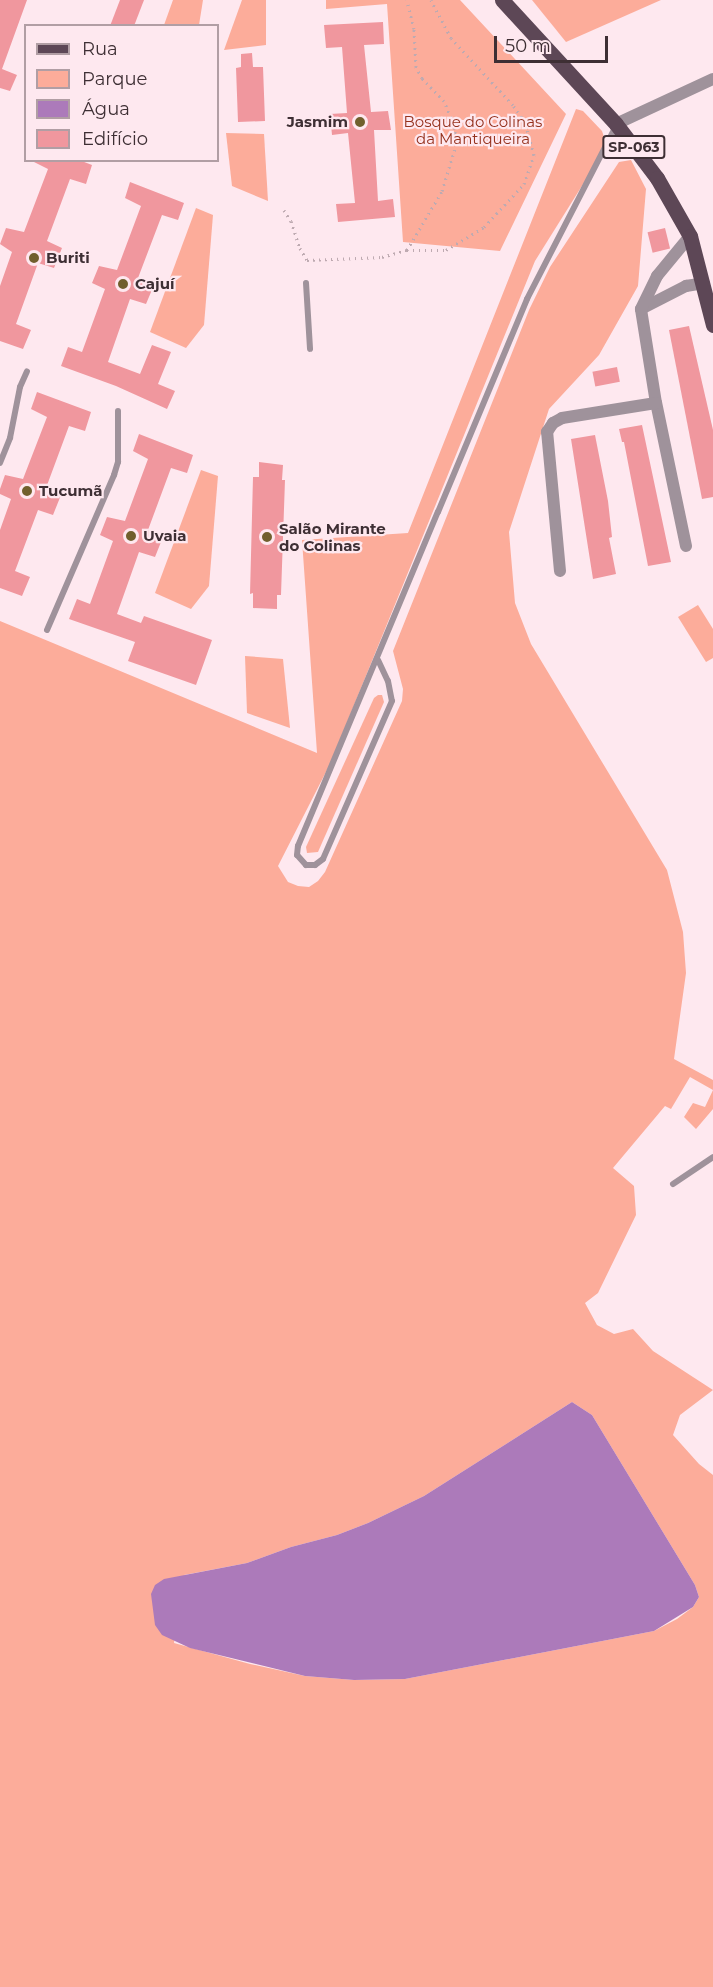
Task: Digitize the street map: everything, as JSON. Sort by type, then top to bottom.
[{"type":"main road","name":"SP-063","points":[[502,0],[616,124],[657,178],[690,236],[713,325]]},
{"type":"street","points":[[616,124],[713,79]]},
{"type":"street","points":[[686,546],[656,404],[641,309],[657,276],[690,236]]},
{"type":"street","points":[[641,309],[686,286],[704,283]]},
{"type":"street","points":[[560,571],[547,432],[553,423],[562,418],[656,404]]},
{"type":"lane","points":[[378,660],[388,681],[392,701],[323,860],[315,865],[306,865],[299,859],[298,846],[378,660],[527,299],[616,124]]},
{"type":"lane","points":[[306,283],[310,349]]},
{"type":"lane","points":[[0,463],[10,438],[20,387],[27,371]]},
{"type":"lane","points":[[47,630],[114,475],[118,462],[118,411]]},
{"type":"lane","points":[[673,1184],[713,1157]]},
{"type":"path","points":[[407,0],[414,29],[416,67],[444,101],[455,129],[456,145],[442,191],[407,250]]},
{"type":"path","points":[[284,210],[307,260],[382,257],[407,250],[446,250],[484,227],[524,184],[531,170],[534,155],[525,122],[513,105],[452,38],[431,0]]},
{"type":"green space","points":[[173,0],[203,0],[199,24],[164,24]]},
{"type":"green space","points":[[242,0],[266,0],[266,45],[224,50]]},
{"type":"green space","name":"Bosque do Colinas da Mantiqueira","points":[[326,0],[460,0],[566,114],[500,251],[403,242],[387,4],[326,9]]},
{"type":"green space","points":[[532,0],[661,0],[566,42]]},
{"type":"green space","points":[[576,109],[583,111],[602,131],[605,149],[535,261],[330,764],[278,866],[288,882],[298,886],[309,887],[325,872],[402,701],[403,689],[393,651],[529,310],[550,267],[619,162],[631,160],[646,189],[638,286],[599,355],[549,409],[509,532],[515,603],[531,644],[667,870],[683,932],[686,973],[674,1059],[713,1080],[713,1090],[690,1077],[671,1109],[665,1106],[613,1168],[634,1186],[636,1215],[598,1293],[585,1303],[597,1325],[614,1334],[633,1329],[653,1351],[713,1390],[680,1415],[673,1435],[699,1464],[713,1475],[713,1987],[0,1987],[0,621],[317,753],[302,540],[408,533]],"holes":[[[572,1402],[592,1415],[695,1585],[699,1597],[693,1607],[677,1619],[654,1631],[405,1679],[354,1680],[305,1676],[174,1643],[184,1575],[247,1563],[368,1523],[424,1496]]]},
{"type":"green space","points":[[226,133],[264,134],[268,201],[232,186]]},
{"type":"green space","points":[[196,208],[213,215],[204,325],[186,348],[150,332]]},
{"type":"green space","points":[[201,470],[218,476],[209,586],[191,609],[155,593]]},
{"type":"green space","points":[[698,605],[713,629],[713,658],[706,662],[678,617]]},
{"type":"green space","points":[[245,656],[283,659],[290,728],[247,713]]},
{"type":"green space","points":[[382,695],[384,702],[318,852],[307,853],[306,847],[374,698]]},
{"type":"green space","points":[[713,1090],[713,1109],[696,1129],[684,1117],[693,1103],[705,1107]]},
{"type":"water","points":[[572,1402],[592,1415],[695,1585],[699,1597],[693,1607],[654,1631],[405,1679],[354,1680],[305,1676],[190,1648],[162,1635],[155,1625],[151,1594],[155,1585],[164,1579],[247,1563],[368,1523],[424,1496]]},
{"type":"building","points":[[0,0],[27,0],[2,69],[17,75],[10,91],[0,88]]},
{"type":"building","points":[[120,0],[144,0],[135,24],[111,24]]},
{"type":"building","name":"Jasmim","points":[[383,22],[384,44],[364,45],[371,112],[388,111],[391,130],[374,130],[378,201],[393,199],[395,217],[338,222],[336,204],[355,203],[348,133],[332,135],[330,114],[347,113],[342,47],[326,48],[324,25]]},
{"type":"building","points":[[252,53],[253,67],[263,67],[265,121],[238,122],[236,68],[241,67],[241,54]]},
{"type":"building","name":"Buriti","points":[[34,162],[84,162],[92,165],[86,184],[70,179],[47,241],[62,248],[54,268],[38,263],[16,324],[31,330],[23,349],[0,341],[0,286],[12,252],[0,244],[6,228],[24,232],[48,169]]},
{"type":"building","name":"Cajuí","points":[[130,182],[184,203],[178,220],[162,215],[138,278],[154,285],[146,304],[130,299],[108,362],[140,374],[152,345],[171,352],[158,384],[175,391],[167,409],[116,386],[61,366],[68,347],[82,352],[105,289],[92,283],[99,266],[117,270],[141,206],[125,198]]},
{"type":"building","points":[[665,228],[670,248],[653,253],[648,232]]},
{"type":"building","points":[[689,326],[713,430],[713,497],[702,499],[669,330]]},
{"type":"building","points":[[617,367],[620,382],[595,386],[592,372]]},
{"type":"building","name":"Tucumã","points":[[37,392],[91,412],[85,431],[69,426],[46,488],[61,495],[53,515],[38,510],[15,571],[30,577],[22,596],[0,588],[0,530],[11,499],[0,494],[0,489],[5,475],[23,479],[47,417],[31,409]]},
{"type":"building","points":[[642,425],[671,562],[648,566],[624,442],[622,442],[619,429]]},
{"type":"building","name":"Uvaia","points":[[139,434],[193,455],[187,473],[171,468],[148,530],[163,537],[155,557],[139,552],[117,614],[141,623],[144,616],[212,640],[196,685],[128,661],[135,642],[69,619],[77,599],[90,604],[113,541],[100,535],[107,517],[125,521],[148,459],[133,451]]},
{"type":"building","points":[[595,435],[608,501],[612,537],[609,538],[616,574],[593,579],[571,439]]},
{"type":"building","name":"Salão Mirante do Colinas","points":[[259,462],[283,465],[282,480],[285,480],[281,595],[277,595],[277,609],[253,608],[253,593],[250,594],[253,477],[259,477]]},
{"type":"place","name":"Jasmim","points":[[360,122]]},
{"type":"place","name":"Buriti","points":[[34,258]]},
{"type":"place","name":"Cajuí","points":[[123,284]]},
{"type":"place","name":"Tucumã","points":[[27,491]]},
{"type":"place","name":"Uvaia","points":[[131,536]]},
{"type":"place","name":"Salão Mirante do Colinas","points":[[267,537]]}]
